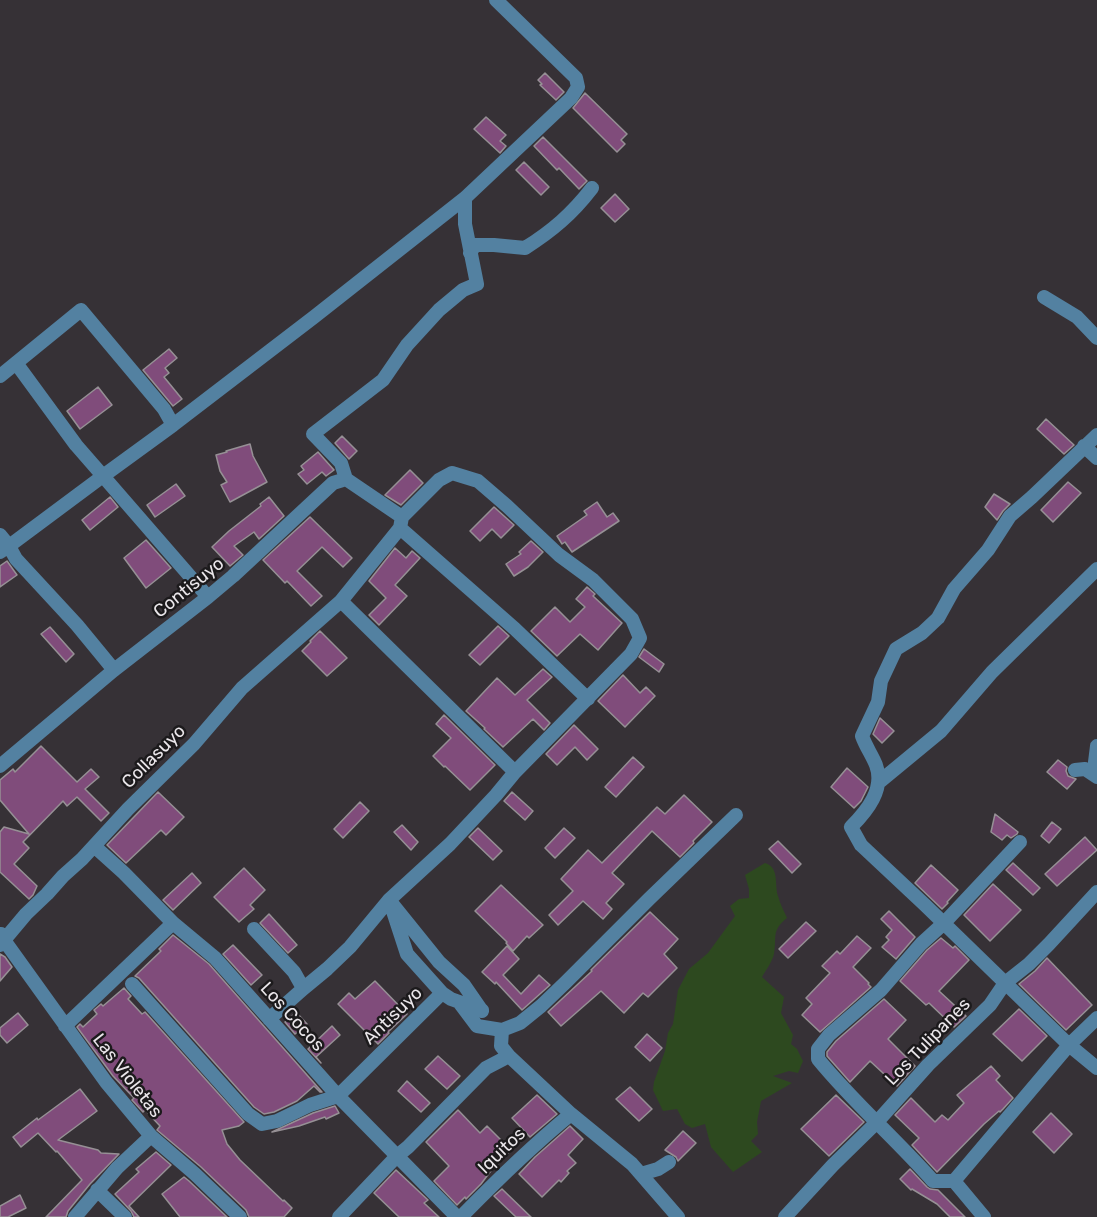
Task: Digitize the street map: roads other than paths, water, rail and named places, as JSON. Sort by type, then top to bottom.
[{"type":"street","points":[[114,670],[77,625],[3,544],[103,476],[314,317],[465,198],[570,98],[578,87],[576,78],[496,0]]},
{"type":"street","points":[[470,253],[475,245],[525,248],[548,234],[576,208],[592,188]]},
{"type":"street","points":[[269,1019],[350,947],[389,900],[450,844],[515,772],[588,699],[401,522],[346,479],[341,463],[313,434],[383,380],[407,345],[439,310],[463,291],[477,284],[465,224],[465,198]]},
{"type":"street","points":[[1044,297],[1077,317],[1097,338]]},
{"type":"street","points":[[0,376],[81,310],[164,409],[172,425]]},
{"type":"street","points":[[16,363],[76,445],[208,597]]},
{"type":"street","points":[[1097,435],[1010,516],[988,550],[954,590],[938,618],[922,633],[896,649],[880,681],[878,702],[862,735],[877,767],[878,790],[864,814],[851,827],[861,845],[1069,1045],[1097,1068]]},
{"type":"street","points":[[1084,446],[1097,458]]},
{"type":"street","name":"Collasuyo","points":[[1,939],[194,744],[242,688],[341,601],[401,522],[439,480],[452,473],[478,481],[558,555],[593,580],[632,619],[640,638],[631,654],[588,699]]},
{"type":"street","name":"Contisuyo","points":[[0,766],[114,670],[233,576],[333,483],[346,479]]},
{"type":"street","points":[[878,783],[941,731],[992,672],[1097,569]]},
{"type":"street","points":[[341,601],[515,772]]},
{"type":"street","points":[[1096,765],[1097,746]]},
{"type":"street","points":[[1076,770],[1084,769],[1097,777]]},
{"type":"street","points":[[459,1002],[477,1026],[502,1030],[520,1023],[541,1006],[736,814]]},
{"type":"street","points":[[984,1217],[954,1181],[933,1180],[830,1074],[818,1059],[818,1049],[829,1035],[881,990],[921,944],[944,923],[1020,842]]},
{"type":"street","name":"Los Cocos","points":[[94,846],[173,923],[215,958],[339,1096],[459,1217]]},
{"type":"street","name":"Los Tulipanes","points":[[784,1217],[928,1065],[990,1005],[1005,983],[1049,945],[1097,892]]},
{"type":"street","points":[[389,900],[407,954],[442,993]]},
{"type":"street","points":[[389,900],[439,962],[464,985],[482,1010],[502,1030],[501,1046],[509,1056],[571,1114],[632,1164],[668,1214]]},
{"type":"street","points":[[65,1026],[173,923]]},
{"type":"street","points":[[254,929],[294,972],[303,988]]},
{"type":"street","name":"Las Violetas","points":[[1,939],[106,1082],[151,1136],[240,1217]]},
{"type":"street","points":[[132,984],[248,1114],[258,1121],[266,1124],[273,1122],[310,1105],[339,1096]]},
{"type":"street","name":"Antisuyo","points":[[339,1096],[442,993],[482,1010]]},
{"type":"street","points":[[954,1181],[1069,1045],[1097,1017]]},
{"type":"street","points":[[339,1217],[486,1068],[509,1056]]},
{"type":"street","name":"Iquitos","points":[[459,1217],[571,1114]]},
{"type":"street","points":[[75,1217],[117,1168],[151,1136]]},
{"type":"street","points":[[641,1174],[658,1169],[669,1162]]},
{"type":"street","points":[[97,1190],[125,1217]]}]
